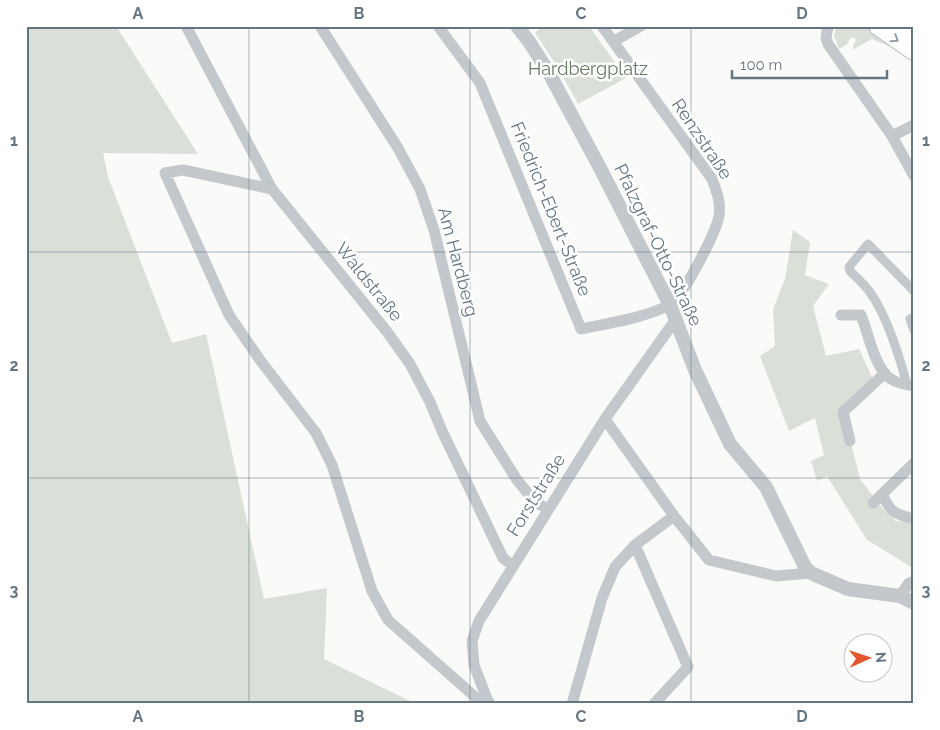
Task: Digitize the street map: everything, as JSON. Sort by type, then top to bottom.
[{"type":"main road","points":[[878,26],[914,51]]},
{"type":"main road","points":[[905,26],[914,32]]},
{"type":"street","name":"Waldstraße","points":[[186,26],[272,190],[388,333],[410,364],[430,402],[502,558],[513,566]]},
{"type":"street","name":"Am Hardberg","points":[[320,26],[398,148],[420,189],[434,230],[480,421],[517,480],[535,502],[548,509]]},
{"type":"street","name":"Friedrich-Ebert-Straße","points":[[438,26],[480,83],[581,329],[638,317],[670,305]]},
{"type":"street","name":"Pfalzgraf-Otto-Straße","points":[[517,26],[549,73],[670,305],[695,370],[730,444],[766,487],[801,562],[811,573]]},
{"type":"street","name":"Renzstraße","points":[[602,26],[712,179],[720,200],[719,217],[714,233],[683,292],[670,305]]},
{"type":"street","points":[[614,41],[641,26]]},
{"type":"street","points":[[828,26],[826,38],[828,44],[892,136],[914,176]]},
{"type":"street","points":[[892,136],[914,125]]},
{"type":"street","points":[[272,190],[183,170],[165,173],[229,314],[260,360],[316,433],[332,465],[372,592],[388,620],[482,703],[489,703]]},
{"type":"street","points":[[910,385],[891,334],[880,311],[870,292],[850,271],[849,267],[868,244],[914,291]]},
{"type":"street","points":[[840,315],[861,315],[878,364],[885,374],[890,379],[910,385]]},
{"type":"street","points":[[914,317],[910,319],[914,330]]},
{"type":"street","name":"Forststraße","points":[[489,703],[474,665],[472,641],[479,621],[605,419],[676,319]]},
{"type":"street","points":[[850,441],[843,412],[885,374]]},
{"type":"street","points":[[605,419],[674,516],[710,560],[776,576],[811,573],[848,589],[900,596],[914,604]]},
{"type":"street","points":[[873,503],[883,496],[914,463]]},
{"type":"street","points":[[883,496],[888,508],[897,515],[914,519]]},
{"type":"street","points":[[572,704],[602,598],[615,567],[635,545],[674,516]]},
{"type":"street","points":[[635,545],[688,667],[654,704]]},
{"type":"street","points":[[900,596],[909,583],[914,581]]},
{"type":"green space","points":[[26,26],[116,26],[198,154],[103,153],[108,177],[172,343],[206,334],[264,599],[327,588],[324,659],[412,702],[412,704],[26,704]]},
{"type":"green space","name":"Hardbergplatz","points":[[543,26],[589,26],[626,78],[578,104],[559,69],[535,33]]},
{"type":"green space","points":[[837,26],[868,26],[905,53],[872,39],[852,50],[856,39],[851,37],[847,44],[839,49],[834,36]]},
{"type":"green space","points":[[793,230],[810,242],[805,275],[829,284],[813,306],[826,356],[859,349],[873,379],[842,407],[860,479],[882,508],[896,521],[914,523],[913,568],[867,540],[827,476],[817,481],[811,461],[824,455],[815,418],[789,431],[760,356],[775,346],[773,309],[785,279]]}]
